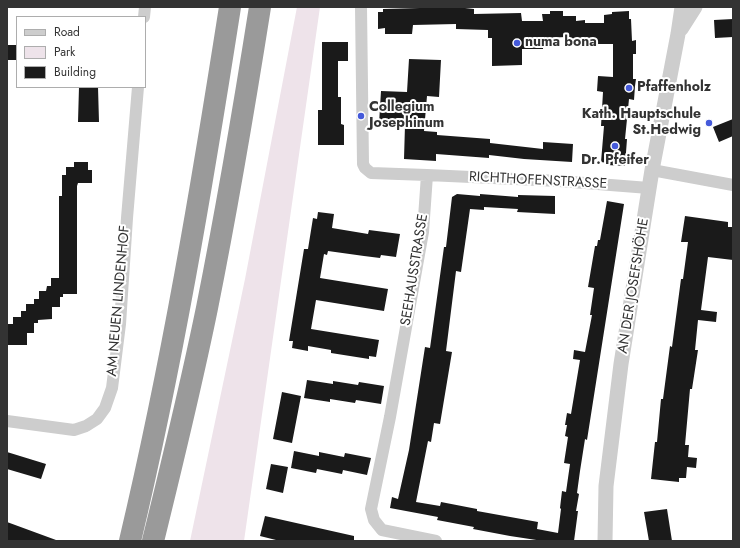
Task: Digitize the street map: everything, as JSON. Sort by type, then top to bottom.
[{"type":"highway","points":[[130,541],[158,416],[184,287],[230,7]]},
{"type":"highway","points":[[153,541],[207,310],[228,201],[260,7]]},
{"type":"street","points":[[360,7],[363,164],[371,173],[427,175]]},
{"type":"street","name":"AN DER JOSEFSHÖHE","points":[[678,34],[695,7]]},
{"type":"street","name":"AN DER JOSEFSHÖHE","points":[[605,541],[606,486],[618,390],[652,170],[678,34],[678,10]]},
{"type":"street","name":"AM NEUEN LINDENHOF","points":[[7,421],[74,430],[86,426],[97,419],[105,408],[112,388],[120,324],[138,88]]},
{"type":"street","points":[[652,170],[733,185]]},
{"type":"street","name":"RICHTHOFENSTRASSE","points":[[427,175],[559,181],[649,188]]},
{"type":"street","name":"SEEHAUSSTRASSE","points":[[427,175],[423,232],[390,417],[371,509],[374,520],[382,530],[436,541]]},
{"type":"green space","points":[[297,7],[320,7],[244,541],[190,541],[245,279]]},
{"type":"building","points":[[456,7],[474,9],[474,14],[521,13],[522,21],[543,21],[542,14],[550,14],[550,11],[563,11],[563,16],[576,16],[576,21],[585,20],[585,23],[604,23],[604,15],[612,14],[612,12],[629,11],[632,41],[636,40],[636,54],[633,54],[633,79],[636,79],[634,100],[629,99],[625,139],[627,139],[625,166],[607,165],[608,163],[601,162],[604,126],[601,126],[603,92],[597,91],[598,76],[613,77],[613,44],[584,44],[584,39],[566,40],[566,37],[543,38],[543,49],[522,49],[522,65],[492,66],[492,38],[488,38],[488,30],[456,29],[456,24],[413,25],[412,34],[385,34],[385,28],[378,29],[378,12],[383,12],[383,9]]},
{"type":"building","points":[[733,19],[733,37],[715,38],[714,20]]},
{"type":"building","points":[[322,42],[348,42],[348,61],[338,61],[338,97],[341,97],[341,124],[344,125],[344,145],[318,145],[318,110],[322,110]]},
{"type":"building","points":[[7,45],[16,45],[16,60],[7,60]]},
{"type":"building","points":[[409,59],[441,60],[439,97],[427,96],[424,131],[437,132],[437,135],[490,139],[490,143],[543,149],[543,142],[573,144],[572,162],[489,155],[489,158],[436,154],[436,161],[404,159],[405,125],[379,124],[381,91],[407,92]]},
{"type":"building","points":[[79,88],[98,88],[99,122],[78,122]]},
{"type":"building","points":[[733,119],[733,136],[719,142],[713,127]]},
{"type":"building","points":[[74,162],[88,162],[88,170],[92,170],[92,183],[78,183],[77,186],[77,294],[63,294],[63,297],[60,297],[60,307],[52,307],[52,319],[38,320],[38,323],[34,323],[34,333],[27,333],[27,345],[7,345],[8,324],[13,324],[13,317],[21,317],[21,311],[26,311],[26,304],[34,304],[34,299],[39,299],[39,291],[46,291],[47,286],[51,286],[51,278],[59,278],[59,196],[62,196],[62,175],[66,175],[66,167],[74,167]]},
{"type":"building","points":[[457,194],[518,197],[518,195],[555,196],[555,214],[517,212],[518,209],[484,207],[484,210],[470,209],[461,272],[456,271],[446,351],[452,352],[440,424],[434,423],[431,442],[428,441],[416,502],[440,506],[441,502],[477,509],[477,511],[538,522],[537,529],[558,533],[562,491],[566,492],[570,464],[564,463],[568,437],[565,436],[567,425],[565,425],[567,413],[571,414],[580,360],[573,359],[574,350],[585,352],[592,315],[590,315],[594,288],[588,287],[595,246],[597,246],[598,240],[600,240],[607,201],[624,204],[587,440],[585,439],[580,471],[577,493],[579,494],[576,511],[578,511],[574,541],[543,541],[510,536],[437,520],[438,517],[390,508],[392,497],[398,499],[409,450],[425,347],[430,348],[444,247],[446,247],[452,197]]},
{"type":"building","points":[[318,212],[334,214],[332,228],[368,234],[369,230],[400,234],[396,257],[381,255],[380,258],[328,251],[327,255],[324,254],[320,278],[388,289],[384,311],[316,300],[311,329],[379,340],[376,357],[369,356],[369,359],[331,353],[331,350],[308,346],[308,351],[292,348],[293,341],[289,341],[304,249],[308,249],[313,218],[317,219]]},
{"type":"building","points":[[685,216],[728,222],[728,227],[733,227],[733,260],[708,257],[701,310],[717,312],[716,322],[698,320],[695,350],[698,350],[692,389],[690,389],[685,445],[689,445],[688,457],[697,458],[696,468],[687,467],[686,478],[679,478],[679,482],[651,479],[655,442],[657,442],[661,399],[663,399],[670,346],[672,347],[681,279],[683,279],[688,242],[681,242]]},
{"type":"building","points":[[307,380],[333,384],[333,381],[358,385],[359,382],[384,386],[381,404],[356,400],[355,403],[330,399],[330,402],[304,398]]},
{"type":"building","points":[[282,392],[301,396],[292,443],[273,439]]},
{"type":"building","points":[[294,451],[319,456],[319,452],[344,457],[345,453],[371,458],[367,475],[343,470],[342,474],[317,469],[316,473],[291,468]]},
{"type":"building","points":[[7,452],[46,464],[41,479],[7,469]]},
{"type":"building","points":[[271,464],[288,467],[283,493],[266,489]]},
{"type":"building","points":[[667,509],[672,541],[649,541],[644,512]]},
{"type":"building","points":[[265,516],[354,536],[354,541],[280,541],[260,536]]},
{"type":"building","points":[[7,522],[56,540],[56,541],[7,541]]},
{"type":"place","name":"numa bona","points":[[517,43]]},
{"type":"place","name":"Pfaffenholz","points":[[629,88]]},
{"type":"place","name":"Collegium Josephinum","points":[[361,116]]},
{"type":"place","name":"Kath. Hauptschule St.Hedwig","points":[[709,123]]},
{"type":"place","name":"Dr. Pfeifer","points":[[615,146]]}]
